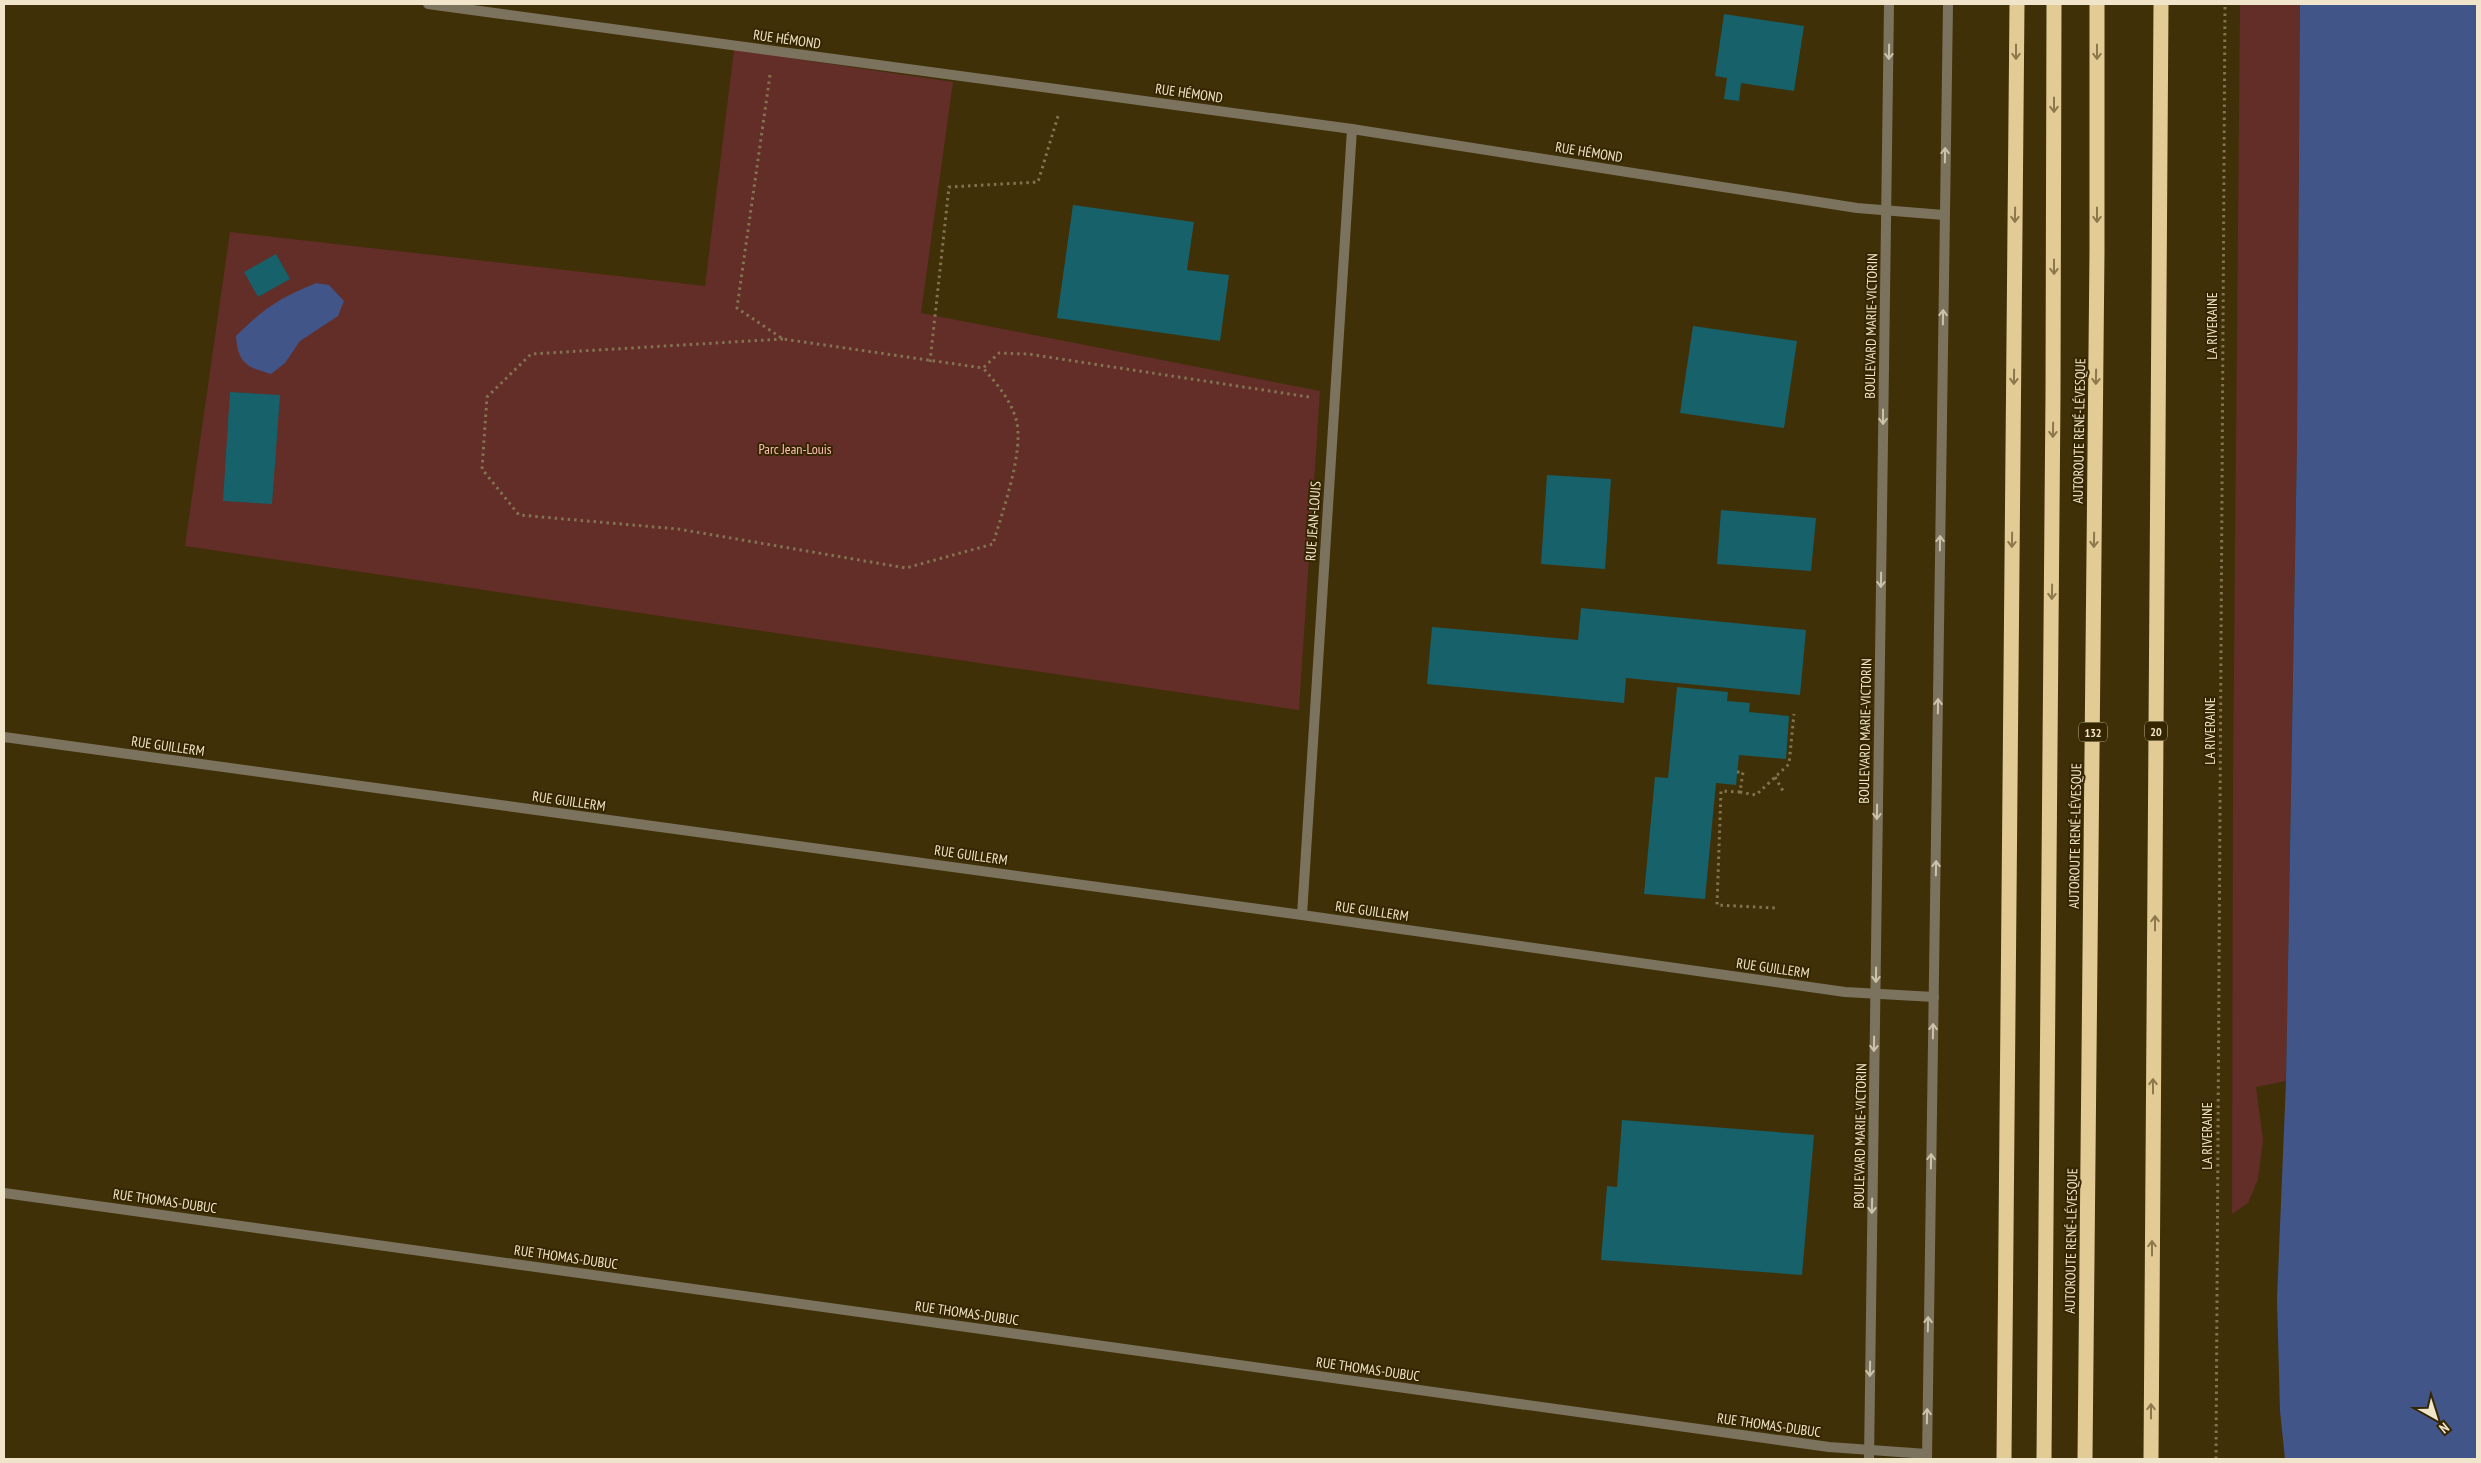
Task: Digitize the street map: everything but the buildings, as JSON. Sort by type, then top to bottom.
[{"type":"highway","points":[[2004,1459],[2017,4]]},
{"type":"highway","points":[[2044,1459],[2053,405],[2054,4]]},
{"type":"highway","name":"AUTOROUTE RENÉ-LÉVESQUE","points":[[2085,1459],[2097,251],[2097,4]]},
{"type":"highway","name":"20","points":[[2150,1459],[2161,4]]},
{"type":"street","name":"RUE HÉMOND","points":[[428,4],[1352,129],[1886,211],[1944,215]]},
{"type":"street","name":"BOULEVARD MARIE-VICTORIN","points":[[1869,1455],[1889,4]]},
{"type":"street","points":[[1927,1456],[1948,4]]},
{"type":"street","name":"RUE JEAN-LOUIS","points":[[1302,915],[1352,129]]},
{"type":"street","name":"RUE GUILLERM","points":[[4,737],[1876,995],[1934,997]]},
{"type":"street","name":"RUE THOMAS-DUBUC","points":[[4,1193],[1869,1455],[1927,1456]]},
{"type":"path","name":"LA RIVERAINE","points":[[2216,1459],[2225,4]]},
{"type":"path","points":[[774,51],[737,308],[784,338]]},
{"type":"path","points":[[930,362],[949,188],[1038,182],[1065,90]]},
{"type":"path","points":[[784,338],[930,362],[983,368],[1004,393],[1016,421],[1016,463],[993,544],[906,568],[678,529],[519,515],[482,469],[487,397],[531,354],[784,338]]},
{"type":"path","points":[[983,368],[999,353],[1028,354],[1318,398]]},
{"type":"path","points":[[1775,908],[1717,905],[1721,791],[1756,795],[1789,764],[1794,714]]},
{"type":"path","points":[[1737,772],[1744,772],[1740,792]]},
{"type":"path","points":[[1775,778],[1783,791]]},
{"type":"green space","points":[[2240,4],[2300,4],[2297,441],[2286,1081],[2256,1087],[2263,1140],[2258,1179],[2248,1203],[2232,1214],[2233,780]]},
{"type":"green space","name":"Parc Jean-Louis","points":[[734,50],[953,82],[921,313],[1320,391],[1299,710],[185,546],[230,232],[705,286]]},
{"type":"water","points":[[2300,4],[2477,4],[2477,1459],[2285,1459],[2280,1411],[2277,1299],[2286,1081],[2297,441]]},
{"type":"water","points":[[316,283],[329,285],[344,301],[338,316],[300,341],[285,363],[271,374],[249,366],[241,358],[236,336],[255,318],[273,305]]}]
